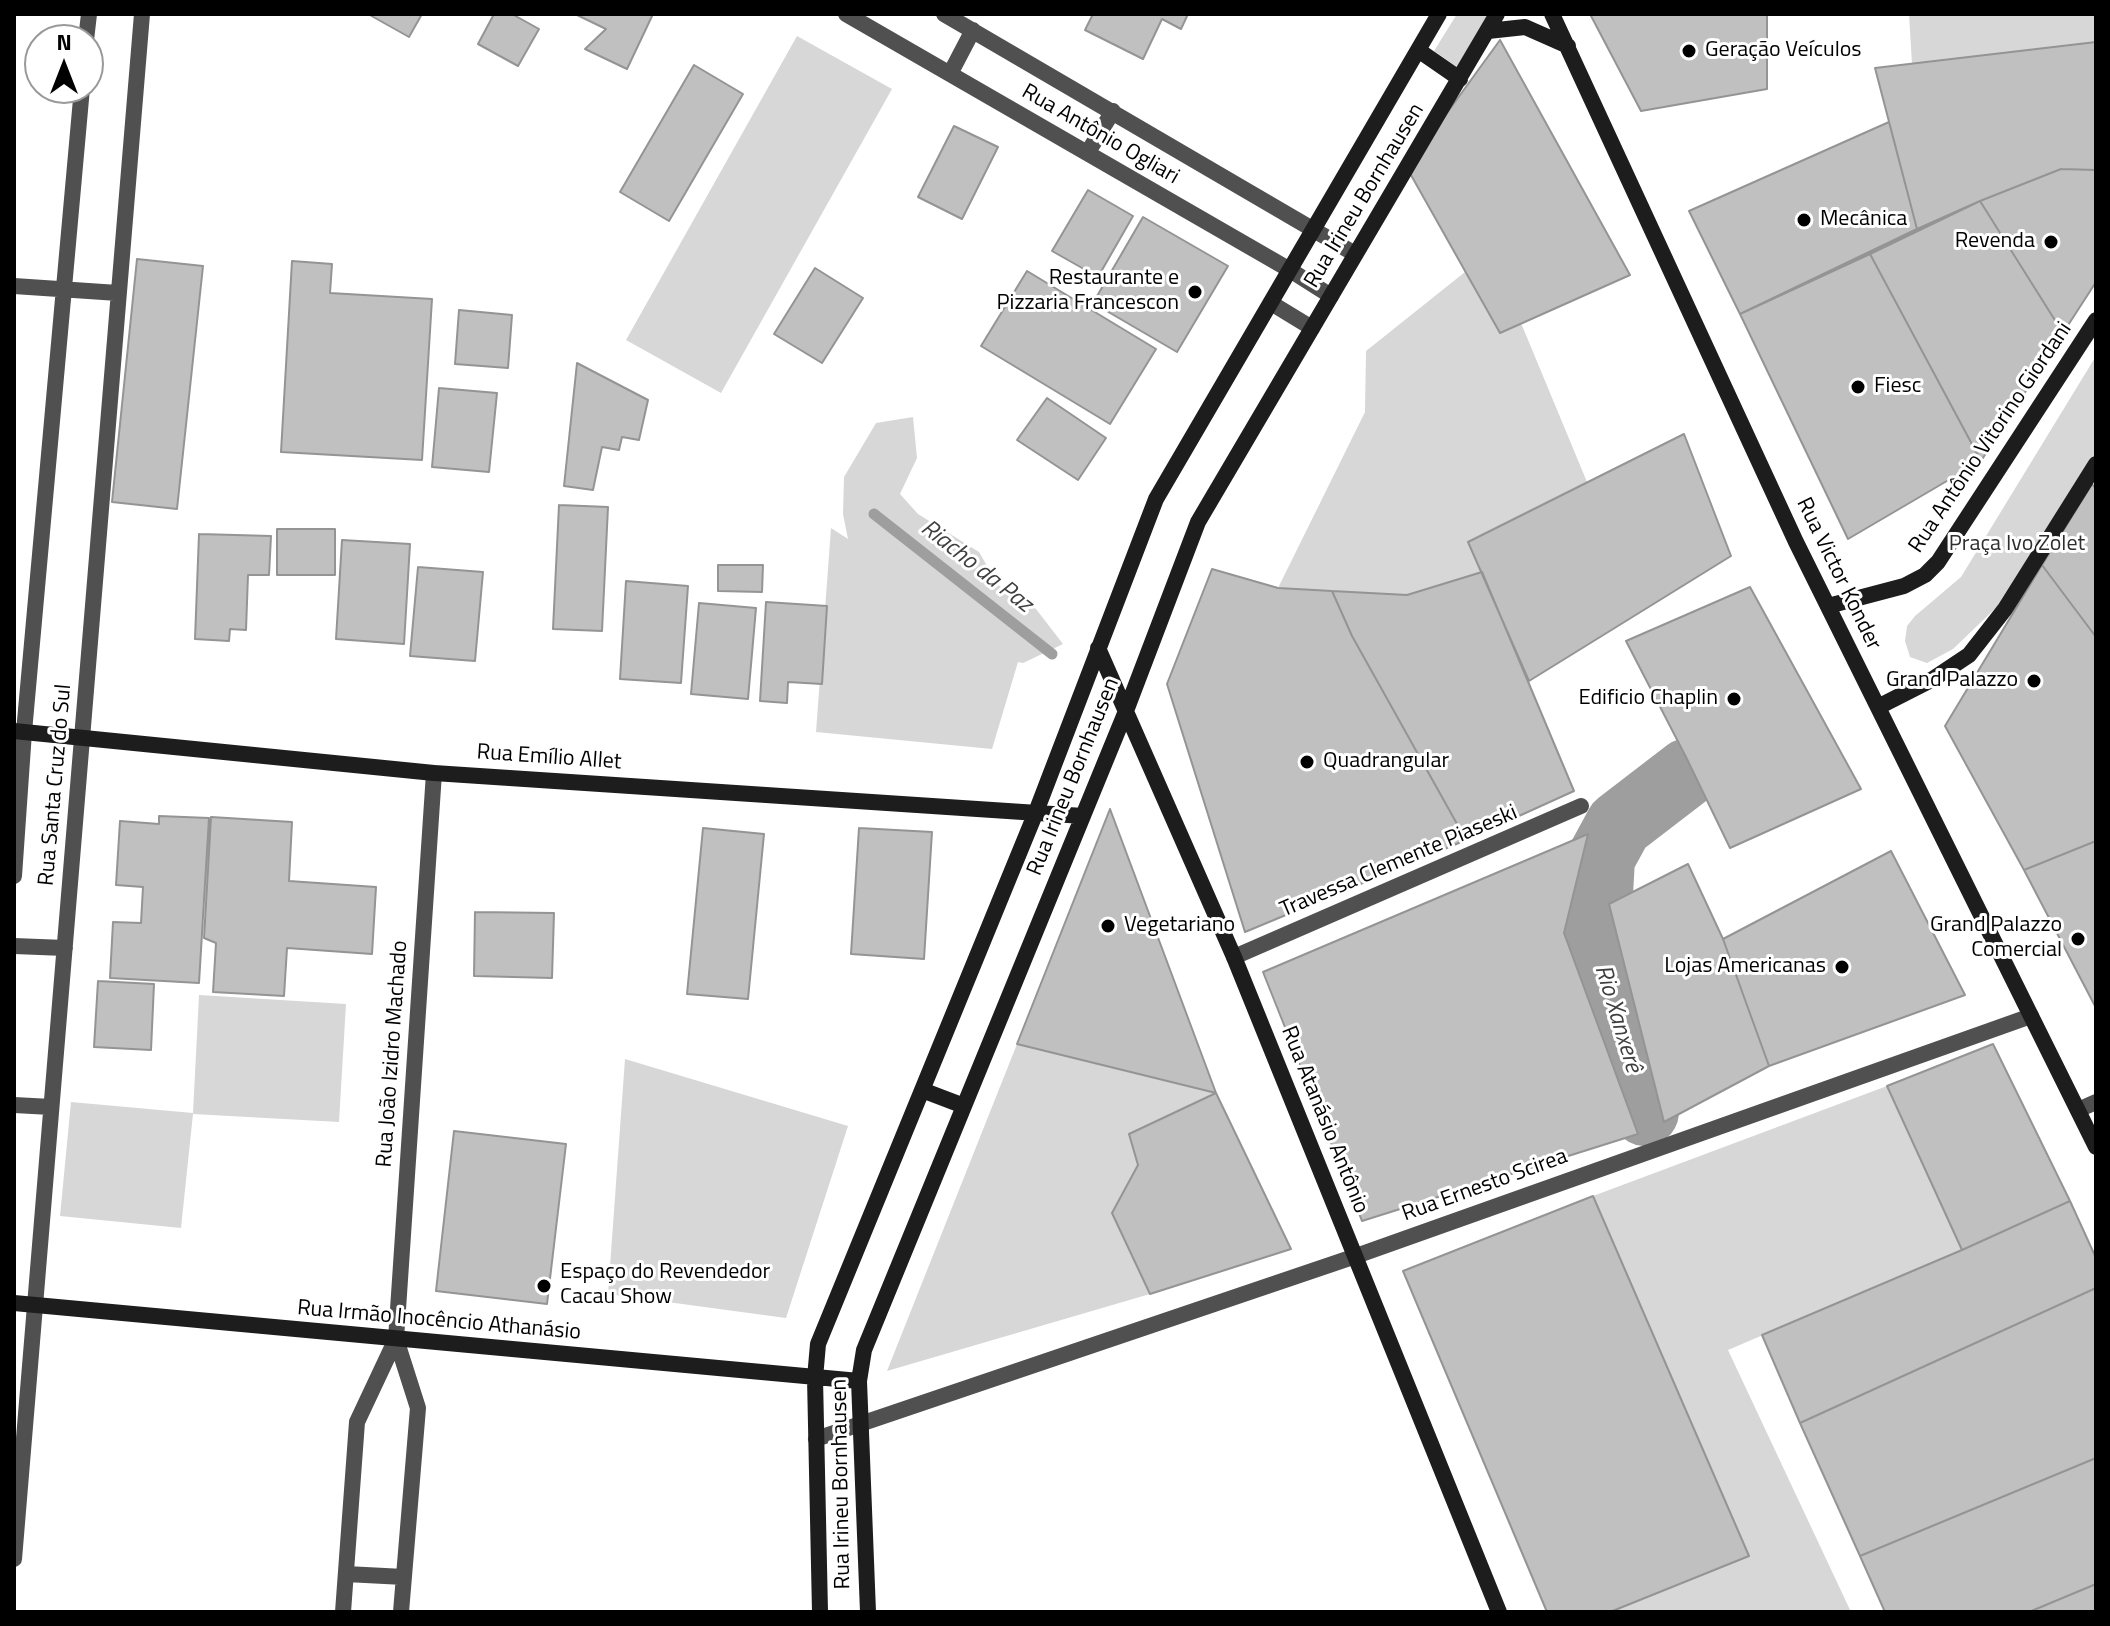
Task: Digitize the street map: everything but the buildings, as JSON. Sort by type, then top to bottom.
[{"type":"street","name":"Rua Santa Cruz do Sul","points":[[14,1559],[142,14]]},
{"type":"street","name":"Rua Antônio Ogliari","points":[[846,14],[1331,296]]},
{"type":"street","name":"Rua Antônio Ogliari","points":[[944,14],[1355,254]]},
{"type":"street","name":"Rua Irineu Bornhausen","points":[[820,1612],[815,1378],[818,1344],[1036,812],[1156,499],[1439,14]]},
{"type":"street","name":"Rua Irineu Bornhausen","points":[[868,1612],[859,1381],[864,1350],[1126,711],[1198,522],[1497,14]]},
{"type":"street","name":"Rua Victor Konder","points":[[1552,14],[1828,606],[2096,1147]]},
{"type":"street","points":[[1488,31],[1525,27],[1568,46]]},
{"type":"street","points":[[950,74],[973,30]]},
{"type":"street","points":[[1418,50],[1460,79]]},
{"type":"street","name":"Rua Santa Cruz do Sul","points":[[14,876],[19,732],[80,104]]},
{"type":"street","points":[[1088,152],[1113,111]]},
{"type":"street","points":[[14,286],[118,293]]},
{"type":"street","points":[[1271,303],[1312,328]]},
{"type":"street","name":"Rua Antônio Vitorino Giordani","points":[[1828,606],[1904,586],[1925,575],[1938,562],[2096,320]]},
{"type":"street","points":[[1878,707],[1933,679],[1969,655],[2005,609],[2096,464]]},
{"type":"street","name":"Rua Atanásio Antônio","points":[[1098,648],[1234,957],[1499,1612]]},
{"type":"street","name":"Rua Emílio Allet","points":[[19,732],[434,773],[1083,816]]},
{"type":"street","name":"Rua João Izidro Machado","points":[[343,1612],[357,1422],[396,1339],[434,773]]},
{"type":"street","name":"Travessa Clemente Piaseski","points":[[1234,957],[1581,806]]},
{"type":"street","points":[[14,946],[65,948]]},
{"type":"street","name":"Rua Ernesto Scirea","points":[[816,1439],[1356,1256],[2031,1016]]},
{"type":"street","points":[[922,1090],[964,1106]]},
{"type":"street","points":[[2078,1110],[2096,1102]]},
{"type":"street","points":[[14,1105],[51,1107]]},
{"type":"street","name":"Rua Irmão Inocêncio Athanásio","points":[[14,1303],[859,1381]]},
{"type":"street","name":"Rua João Izidro Machado","points":[[396,1339],[418,1408],[401,1612]]},
{"type":"street","points":[[346,1574],[404,1577]]},
{"type":"green space","points":[[1457,14],[1488,14],[1457,67],[1434,51]]},
{"type":"green space","points":[[1909,14],[2096,14],[2096,42],[1912,64]]},
{"type":"green space","points":[[797,36],[892,89],[721,393],[626,340]]},
{"type":"green space","points":[[1465,272],[1497,280],[1521,323],[1587,482],[1468,542],[1482,572],[1407,595],[1278,588],[1365,412],[1366,351]]},
{"type":"green space","name":"Praça Ivo Zolet","points":[[2096,356],[2096,468],[2002,602],[1953,649],[1927,663],[1910,657],[1905,641],[1907,626],[1961,577]]},
{"type":"green space","points":[[913,417],[917,458],[900,494],[918,514],[979,552],[998,585],[1036,609],[1063,644],[1023,663],[1018,662],[992,749],[816,732],[831,528],[848,539],[843,514],[844,477],[876,423]]},
{"type":"green space","points":[[199,995],[346,1004],[339,1122],[193,1114],[181,1228],[60,1216],[71,1102],[193,1113]]},
{"type":"green space","points":[[1017,1044],[1216,1093],[1129,1134],[1138,1165],[1112,1213],[1150,1294],[887,1371]]},
{"type":"green space","points":[[625,1059],[848,1126],[786,1318],[608,1294]]},
{"type":"green space","points":[[1887,1086],[1962,1250],[1728,1350],[1851,1612],[1610,1612],[1749,1556],[1593,1196]]},
{"type":"waterway","name":"Riacho da Paz","points":[[874,514],[1052,654]]},
{"type":"waterway","name":"Rio Xanxerê","points":[[1645,1112],[1596,949],[1601,858],[1619,825],[1688,772]]},
{"type":"place","name":"Geração Veículos","points":[[1689,51]]},
{"type":"place","name":"Mecânica","points":[[1804,220]]},
{"type":"place","name":"Revenda","points":[[2051,242]]},
{"type":"place","name":"Restaurante e Pizzaria Francescon","points":[[1195,292]]},
{"type":"place","name":"Fiesc","points":[[1858,387]]},
{"type":"place","name":"Grand Palazzo","points":[[2034,681]]},
{"type":"place","name":"Edificio Chaplin","points":[[1734,699]]},
{"type":"place","name":"Quadrangular","points":[[1307,762]]},
{"type":"place","name":"Vegetariano","points":[[1108,926]]},
{"type":"place","name":"Grand Palazzo Comercial","points":[[2078,939]]},
{"type":"place","name":"Lojas Americanas","points":[[1842,967]]},
{"type":"place","name":"Espaço do Revendedor Cacau Show","points":[[544,1286]]}]
